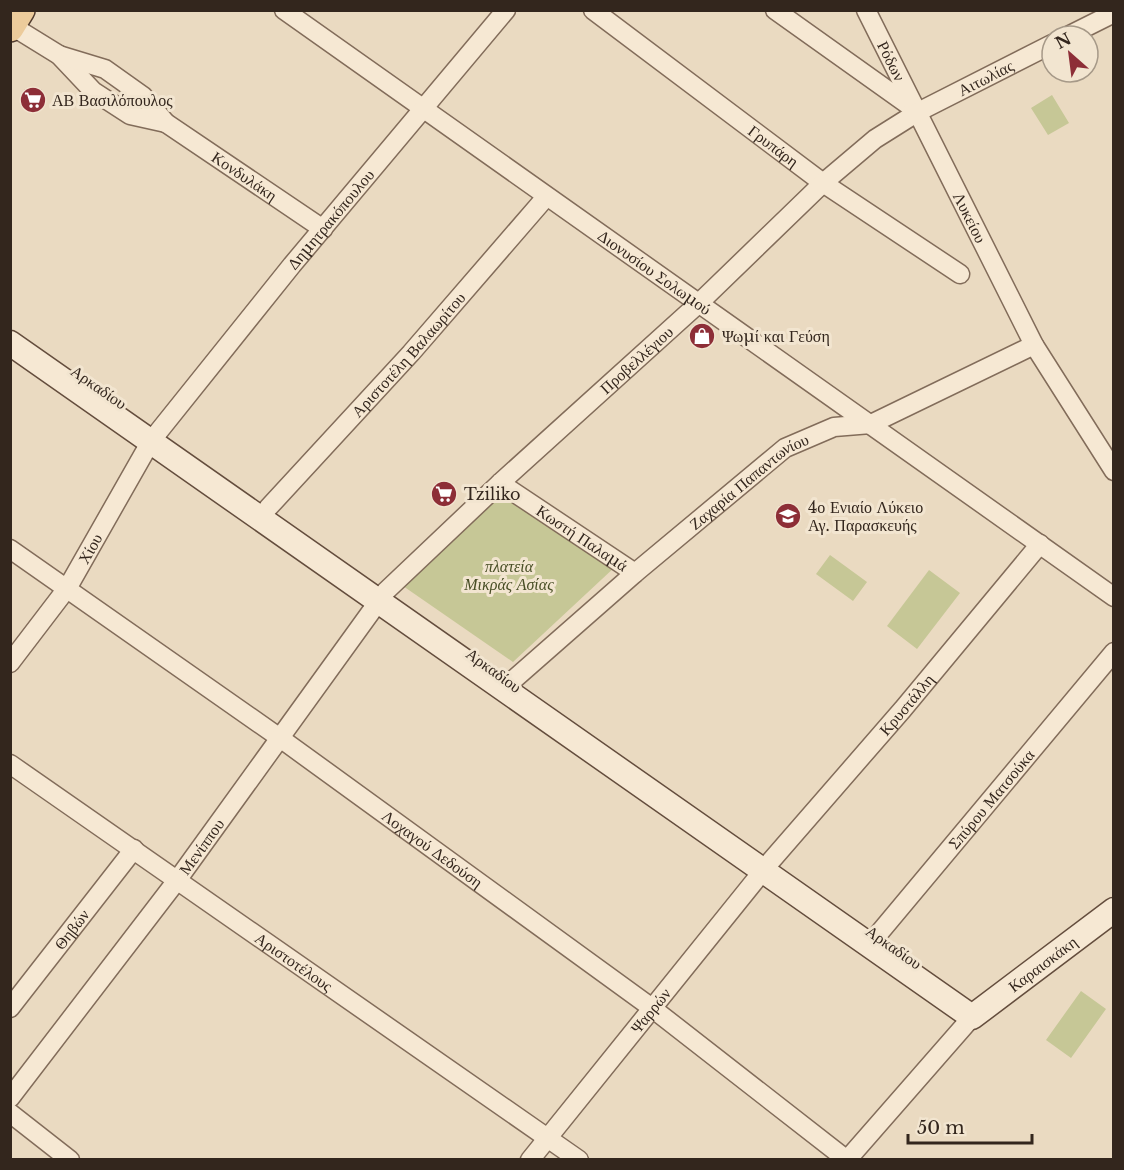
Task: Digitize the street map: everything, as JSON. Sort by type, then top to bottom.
[{"type":"street","name":"Διονυσίου Σολωμού","points":[[284,10],[1113,597]]},
{"type":"street","name":"Δημητρακόπουλου","points":[[155,436],[323,229],[506,10]]},
{"type":"street","name":"Γρυπάρη","points":[[593,10],[823,183],[960,274]]},
{"type":"street","name":"Λυκείου","points":[[775,10],[918,112],[1034,345],[1113,471]]},
{"type":"street","name":"Ρόδων","points":[[866,10],[918,112]]},
{"type":"street","points":[[1091,24],[1113,13]]},
{"type":"street","name":"Κονδυλάκη","points":[[14,22],[59,55],[93,92],[130,115],[166,123]]},
{"type":"street","name":"Αιτωλίας","points":[[918,112],[1040,50]]},
{"type":"street","name":"Κονδυλάκη","points":[[59,55],[105,69],[143,96],[166,123],[323,229]]},
{"type":"street","name":"Προβελλέγιου","points":[[382,595],[500,483],[698,303],[823,183],[875,139],[918,112]]},
{"type":"street","name":"Αριστοτέλη Βαλαωρίτου","points":[[268,508],[411,353],[546,197]]},
{"type":"street","name":"Αρκαδίου","points":[[10,325],[155,436],[507,685],[977,1012]]},
{"type":"street","name":"Αρκαδίου","points":[[10,343],[268,508],[382,595]]},
{"type":"street","name":"Ζαχαρία Παπαντωνίου","points":[[507,685],[635,573],[785,448],[834,428],[871,424],[1034,345]]},
{"type":"street","name":"Χίου","points":[[10,663],[68,587],[155,436]]},
{"type":"street","name":"Κωστή Παλαμά","points":[[500,483],[635,573]]},
{"type":"street","name":"Κρυστάλλη","points":[[767,866],[903,709],[1040,544]]},
{"type":"street","name":"Λοχαγού Δεδούση","points":[[10,549],[68,587],[280,738],[652,1008],[847,1160]]},
{"type":"street","name":"Μενίππου","points":[[10,1098],[178,879],[382,595]]},
{"type":"street","name":"Σπύρου Ματσούκα","points":[[873,940],[1113,652]]},
{"type":"street","name":"Αριστοτέλους","points":[[10,764],[579,1160]]},
{"type":"street","name":"Θηβών","points":[[10,1008],[134,849]]},
{"type":"street","name":"Ψαρρών","points":[[530,1160],[547,1136],[767,866]]},
{"type":"street","name":"Καραισκάκη","points":[[977,1012],[1113,910]]},
{"type":"street","points":[[847,1160],[977,1012]]},
{"type":"street","points":[[10,1113],[70,1160]]},
{"type":"green space","points":[[1052,95],[1069,123],[1048,135],[1031,108]]},
{"type":"green space","name":"πλατεία Μικράς Ασίας","points":[[500,490],[616,566],[513,662],[403,586]]},
{"type":"green space","points":[[830,555],[867,582],[853,601],[816,574]]},
{"type":"green space","points":[[929,570],[960,593],[917,649],[887,626]]},
{"type":"green space","points":[[1081,991],[1106,1009],[1071,1058],[1046,1040]]},
{"type":"place","name":"ΑΒ Βασιλόπουλος","points":[[33,100]]},
{"type":"place","name":"Ψωμί και Γεύση","points":[[702,336]]},
{"type":"place","name":"Tziliko","points":[[444,494]]},
{"type":"place","name":"4ο Ενιαίο Λύκειο Αγ. Παρασκευής","points":[[788,516]]}]
